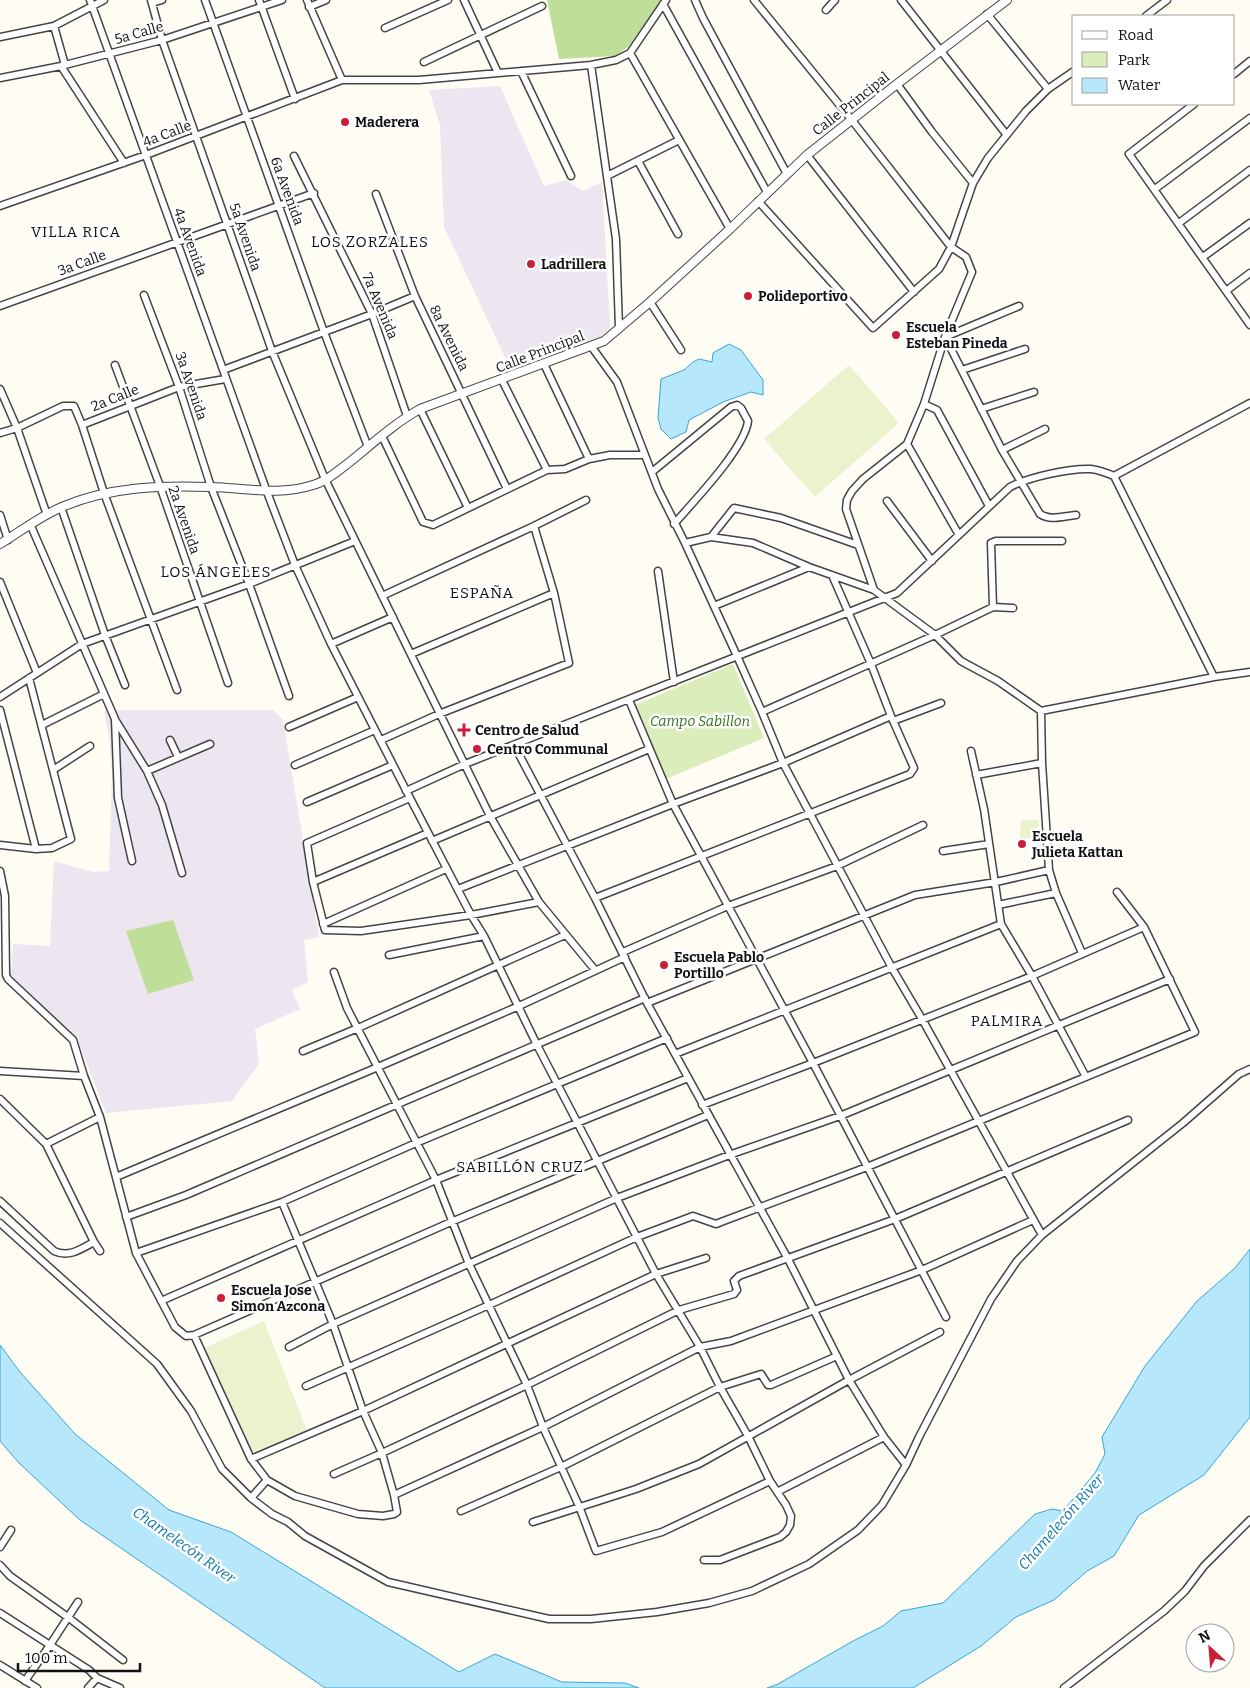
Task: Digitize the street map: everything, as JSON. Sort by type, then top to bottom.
[{"type":"street","points":[[0,37],[54,26],[91,3],[104,0]]},
{"type":"street","name":"5a Calle","points":[[151,2],[162,0]]},
{"type":"street","name":"6a Avenida","points":[[205,0],[324,332],[368,447]]},
{"type":"street","name":"5a Calle","points":[[0,78],[63,66],[162,40],[260,3],[282,0]]},
{"type":"street","points":[[326,0],[308,3],[342,80],[419,80],[591,65],[616,60],[630,53],[664,2],[767,192]]},
{"type":"street","points":[[385,28],[448,0]]},
{"type":"street","points":[[464,0],[498,73]]},
{"type":"street","points":[[695,0],[787,174]]},
{"type":"street","points":[[754,0],[952,247],[966,257],[972,272],[945,337],[924,404],[907,444],[863,479],[847,500],[846,509],[874,590]]},
{"type":"street","points":[[826,10],[835,0]]},
{"type":"street","points":[[901,0],[1006,134]]},
{"type":"street","name":"Calle Principal","points":[[0,544],[61,507],[104,492],[160,486],[211,487],[268,492],[314,485],[325,480],[407,416],[420,409],[604,341],[730,230],[807,155],[939,50],[988,14],[997,3],[1007,0]]},
{"type":"street","points":[[1147,15],[1167,0]]},
{"type":"street","name":"5a Avenida","points":[[151,2],[162,40],[272,351],[325,480],[490,816],[538,902],[595,970]]},
{"type":"street","name":"4a Avenida","points":[[91,3],[176,242],[295,566],[331,644],[446,869],[484,936],[537,1045],[656,1274],[700,1347],[770,1481],[791,1516],[790,1525],[786,1532],[769,1542],[720,1560],[704,1560]]},
{"type":"street","points":[[260,3],[295,99]]},
{"type":"street","points":[[424,62],[542,6]]},
{"type":"street","points":[[988,14],[1048,89]]},
{"type":"street","points":[[54,26],[63,66],[124,163]]},
{"type":"street","points":[[630,53],[730,230]]},
{"type":"street","points":[[1235,73],[1250,61]]},
{"type":"street","points":[[591,65],[616,239],[619,328]]},
{"type":"street","points":[[521,71],[571,176]]},
{"type":"street","points":[[758,201],[872,328],[939,269],[952,247],[973,183],[988,158],[1006,134],[1048,89],[1072,72]]},
{"type":"street","name":"4a Calle","points":[[0,206],[146,156],[342,80]]},
{"type":"street","points":[[897,84],[973,183]]},
{"type":"street","points":[[1193,105],[1128,154],[1155,189],[1250,325]]},
{"type":"street","points":[[1155,189],[1250,118]]},
{"type":"street","points":[[607,176],[679,140]]},
{"type":"street","points":[[807,155],[914,292]]},
{"type":"street","name":"7a Avenida","points":[[294,156],[314,193],[372,314],[407,416]]},
{"type":"street","points":[[638,161],[678,234]]},
{"type":"street","points":[[1179,223],[1250,170]]},
{"type":"street","name":"3a Calle","points":[[0,306],[314,193]]},
{"type":"street","name":"8a Avenida","points":[[376,194],[415,296],[508,489]]},
{"type":"street","points":[[1203,257],[1250,222]]},
{"type":"street","points":[[1226,291],[1250,273]]},
{"type":"street","name":"3a Avenida","points":[[144,295],[179,386],[211,487],[249,584],[289,696]]},
{"type":"street","points":[[223,370],[415,296]]},
{"type":"street","points":[[650,302],[681,350]]},
{"type":"street","points":[[945,337],[1019,306]]},
{"type":"street","points":[[945,337],[1002,450],[1042,516],[1053,518],[1076,514]]},
{"type":"street","points":[[591,346],[617,382],[674,524],[685,543],[737,656],[783,763],[892,968],[1042,1235]]},
{"type":"street","points":[[962,370],[1025,349]]},
{"type":"street","points":[[544,364],[590,459]]},
{"type":"street","name":"2a Avenida","points":[[115,365],[160,486],[228,683]]},
{"type":"street","name":"2a Calle","points":[[0,433],[17,428],[63,406],[74,406],[82,425],[179,386],[226,379]]},
{"type":"street","points":[[502,380],[547,470]]},
{"type":"street","points":[[0,389],[17,428],[47,515]]},
{"type":"street","points":[[982,409],[1034,392]]},
{"type":"street","points":[[1114,476],[1250,403]]},
{"type":"street","points":[[924,404],[937,410],[989,506]]},
{"type":"street","points":[[652,472],[730,407],[738,406],[742,408],[748,421],[745,435],[723,467],[674,524]]},
{"type":"street","points":[[420,409],[468,508]]},
{"type":"street","points":[[82,425],[104,492],[177,690]]},
{"type":"street","points":[[1002,450],[1045,429]]},
{"type":"street","points":[[382,436],[423,522],[433,525],[547,470],[565,469],[590,459],[610,455],[645,455]]},
{"type":"street","points":[[907,444],[959,535]]},
{"type":"street","points":[[406,791],[465,764],[897,593],[1010,487],[1020,482],[1076,469],[1093,469],[1114,476],[1214,677]]},
{"type":"street","points":[[382,596],[586,500]]},
{"type":"street","points":[[886,501],[932,561]]},
{"type":"street","points":[[61,507],[105,635],[125,686]]},
{"type":"street","points":[[711,537],[734,508],[781,518],[858,546]]},
{"type":"street","points":[[0,515],[8,540]]},
{"type":"street","points":[[31,526],[115,719],[147,771],[162,805],[182,872]]},
{"type":"street","points":[[381,740],[439,714],[569,663],[554,593],[534,526]]},
{"type":"street","points":[[685,543],[711,537],[753,543],[809,567],[874,590],[935,635],[961,661],[998,681],[1041,710],[1214,677],[1250,672]]},
{"type":"street","points":[[0,697],[82,644],[249,584],[355,541]]},
{"type":"street","points":[[993,607],[991,544],[996,541],[1062,541]]},
{"type":"street","points":[[714,606],[809,567]]},
{"type":"street","points":[[658,571],[674,682]]},
{"type":"street","points":[[596,898],[910,774],[914,768],[832,575]]},
{"type":"street","points":[[0,582],[37,673]]},
{"type":"street","points":[[411,654],[554,593]]},
{"type":"street","points":[[762,712],[993,607],[1013,608]]},
{"type":"street","points":[[331,644],[393,617]]},
{"type":"street","points":[[0,845],[36,849],[52,848],[71,839],[29,678]]},
{"type":"street","points":[[42,725],[104,694]]},
{"type":"street","points":[[288,727],[358,697]]},
{"type":"street","points":[[629,700],[674,804],[946,1317]]},
{"type":"street","points":[[458,889],[892,719],[941,703]]},
{"type":"street","points":[[0,710],[36,849]]},
{"type":"street","points":[[1041,710],[1042,763],[1049,870],[1056,893],[1082,953]]},
{"type":"street","points":[[115,719],[118,798],[132,861]]},
{"type":"street","points":[[296,765],[375,730]]},
{"type":"street","points":[[170,740],[178,757]]},
{"type":"street","points":[[147,771],[210,744]]},
{"type":"street","points":[[514,745],[596,898],[646,1000],[788,1259],[849,1380],[884,1437],[906,1465]]},
{"type":"street","points":[[53,770],[90,746]]},
{"type":"street","points":[[432,841],[649,749]]},
{"type":"street","points":[[971,751],[996,882],[1000,924],[1032,976],[1086,1077]]},
{"type":"street","points":[[976,776],[1042,763]]},
{"type":"street","points":[[306,802],[393,764]]},
{"type":"street","points":[[410,798],[307,842],[325,930],[361,931],[471,915],[538,902]]},
{"type":"street","points":[[116,1177],[519,1006],[728,906],[837,866],[923,825]]},
{"type":"street","points":[[314,882],[428,833]]},
{"type":"street","points":[[943,851],[989,844]]},
{"type":"street","points":[[323,924],[446,869]]},
{"type":"street","points":[[126,1217],[186,1195],[646,1000],[757,958],[915,894],[996,882],[1049,870]]},
{"type":"street","points":[[0,871],[5,896],[2,970],[8,979],[73,1040],[84,1076],[100,1117],[136,1253],[175,1327],[186,1336],[194,1335],[452,1222],[708,1116]]},
{"type":"street","points":[[306,1386],[489,1305],[637,1236],[693,1216],[716,1224],[868,1167],[1195,1032],[1144,927],[1118,892]]},
{"type":"street","points":[[998,905],[1056,893]]},
{"type":"street","points":[[675,1054],[1000,924]]},
{"type":"street","points":[[702,1105],[1032,976],[1144,927]]},
{"type":"street","points":[[303,1050],[358,1028],[565,935]]},
{"type":"street","points":[[389,955],[484,936]]},
{"type":"street","points":[[334,972],[347,1008],[436,1180],[469,1264],[527,1385],[579,1506],[596,1552],[662,1532],[770,1481]]},
{"type":"street","points":[[288,1348],[333,1324],[617,1198],[732,1154],[840,1116],[1170,979]]},
{"type":"street","points":[[136,1253],[282,1202],[416,1143],[667,1038]]},
{"type":"street","points":[[0,1222],[157,1364],[191,1411],[222,1469],[251,1498],[272,1514],[288,1522],[305,1536],[388,1582],[549,1619],[591,1619],[657,1612],[709,1603],[752,1591],[810,1564],[858,1530],[882,1505],[906,1465],[991,1299],[1017,1261],[1042,1235],[1240,1074],[1250,1069]]},
{"type":"street","points":[[0,1071],[84,1076]]},
{"type":"street","points":[[161,1302],[436,1180],[688,1078]]},
{"type":"street","points":[[0,1099],[46,1144],[100,1251]]},
{"type":"street","points":[[46,1144],[100,1117]]},
{"type":"street","points":[[334,1474],[527,1385],[679,1310],[734,1294],[736,1290],[734,1281],[736,1278],[894,1218],[1128,1120]]},
{"type":"street","points":[[0,1201],[54,1252],[67,1255],[94,1242]]},
{"type":"street","points":[[194,1335],[251,1459],[267,1480],[295,1496],[358,1514],[384,1516],[397,1512],[382,1453],[363,1411],[316,1281],[282,1202]]},
{"type":"street","points":[[394,1496],[544,1427],[700,1347],[731,1341],[922,1270],[1033,1220]]},
{"type":"street","points":[[251,1459],[363,1411],[656,1274],[706,1258]]},
{"type":"street","points":[[533,1522],[636,1489],[699,1464],[849,1380],[940,1332]]},
{"type":"street","points":[[460,1511],[561,1467],[720,1387],[761,1374],[768,1385],[771,1385],[836,1356]]},
{"type":"street","points":[[777,1492],[884,1437]]},
{"type":"street","points":[[251,1498],[267,1480]]},
{"type":"street","points":[[1064,1688],[1164,1611],[1185,1591],[1204,1566],[1250,1520]]},
{"type":"street","points":[[0,1547],[11,1530]]},
{"type":"street","points":[[0,1565],[10,1576],[123,1660]]},
{"type":"street","points":[[25,1681],[78,1602]]},
{"type":"street","points":[[0,1613],[90,1670],[97,1678],[120,1688]]},
{"type":"street","points":[[0,1665],[37,1688]]},
{"type":"street","points":[[88,1688],[97,1678]]},
{"type":"shaded area","points":[[500,86],[544,186],[566,180],[583,191],[602,182],[610,328],[600,337],[510,368],[444,227],[440,125],[429,90]]},
{"type":"shaded area","points":[[273,710],[283,720],[319,937],[304,940],[308,982],[292,990],[300,1009],[255,1029],[259,1064],[232,1101],[106,1113],[77,1038],[11,975],[13,944],[50,946],[54,861],[93,872],[109,871],[112,773],[109,735],[104,711]]},
{"type":"green space","points":[[547,0],[661,0],[629,46],[615,56],[559,59]]},
{"type":"green space","points":[[849,365],[899,423],[815,497],[764,439]]},
{"type":"green space","name":"Campo Sabillon","points":[[733,664],[764,738],[666,779],[635,705]]},
{"type":"green space","points":[[1021,820],[1039,820],[1038,838],[1020,838]]},
{"type":"green space","points":[[173,920],[194,980],[148,994],[126,931]]},
{"type":"green space","points":[[264,1321],[307,1431],[254,1454],[202,1349]]},
{"type":"water","points":[[729,344],[741,350],[763,380],[763,395],[751,392],[723,402],[689,420],[686,432],[671,439],[661,429],[658,418],[661,379],[684,370],[699,359],[712,362],[713,353]]},
{"type":"water","name":"Chamelecón River","points":[[1250,1249],[1250,1417],[1204,1475],[1139,1515],[1114,1556],[1087,1571],[1054,1600],[1016,1617],[981,1646],[913,1688],[767,1688],[778,1684],[883,1626],[901,1611],[943,1603],[1035,1514],[1052,1509],[1063,1511],[1095,1473],[1105,1454],[1102,1437],[1145,1366],[1197,1301],[1235,1268]]},
{"type":"water","name":"Chamelecón River","points":[[0,1345],[20,1372],[75,1434],[169,1510],[231,1532],[459,1672],[495,1654],[562,1682],[625,1683],[639,1688],[325,1688],[80,1520],[19,1463],[0,1441]]},
{"type":"place","name":"Maderera","points":[[345,122]]},
{"type":"place","name":"Ladrillera","points":[[531,264]]},
{"type":"place","name":"Polideportivo","points":[[748,296]]},
{"type":"place","name":"Escuela Esteban Pineda","points":[[896,335]]},
{"type":"place","name":"Centro de Salud","points":[[464,730]]},
{"type":"place","name":"Centro Communal","points":[[477,749]]},
{"type":"place","name":"Escuela Julieta Kattan","points":[[1022,844]]},
{"type":"place","name":"Escuela Pablo Portillo","points":[[664,965]]},
{"type":"place","name":"Escuela Jose Simon Azcona","points":[[221,1298]]},
{"type":"district","name":"VILLA RICA","points":[[76,232]]},
{"type":"district","name":"LOS ZORZALES","points":[[370,242]]},
{"type":"district","name":"LOS ÁNGELES","points":[[216,572]]},
{"type":"district","name":"ESPAÑA","points":[[482,593]]},
{"type":"district","name":"PALMIRA","points":[[1007,1021]]},
{"type":"district","name":"SABILLÓN CRUZ","points":[[520,1167]]}]
